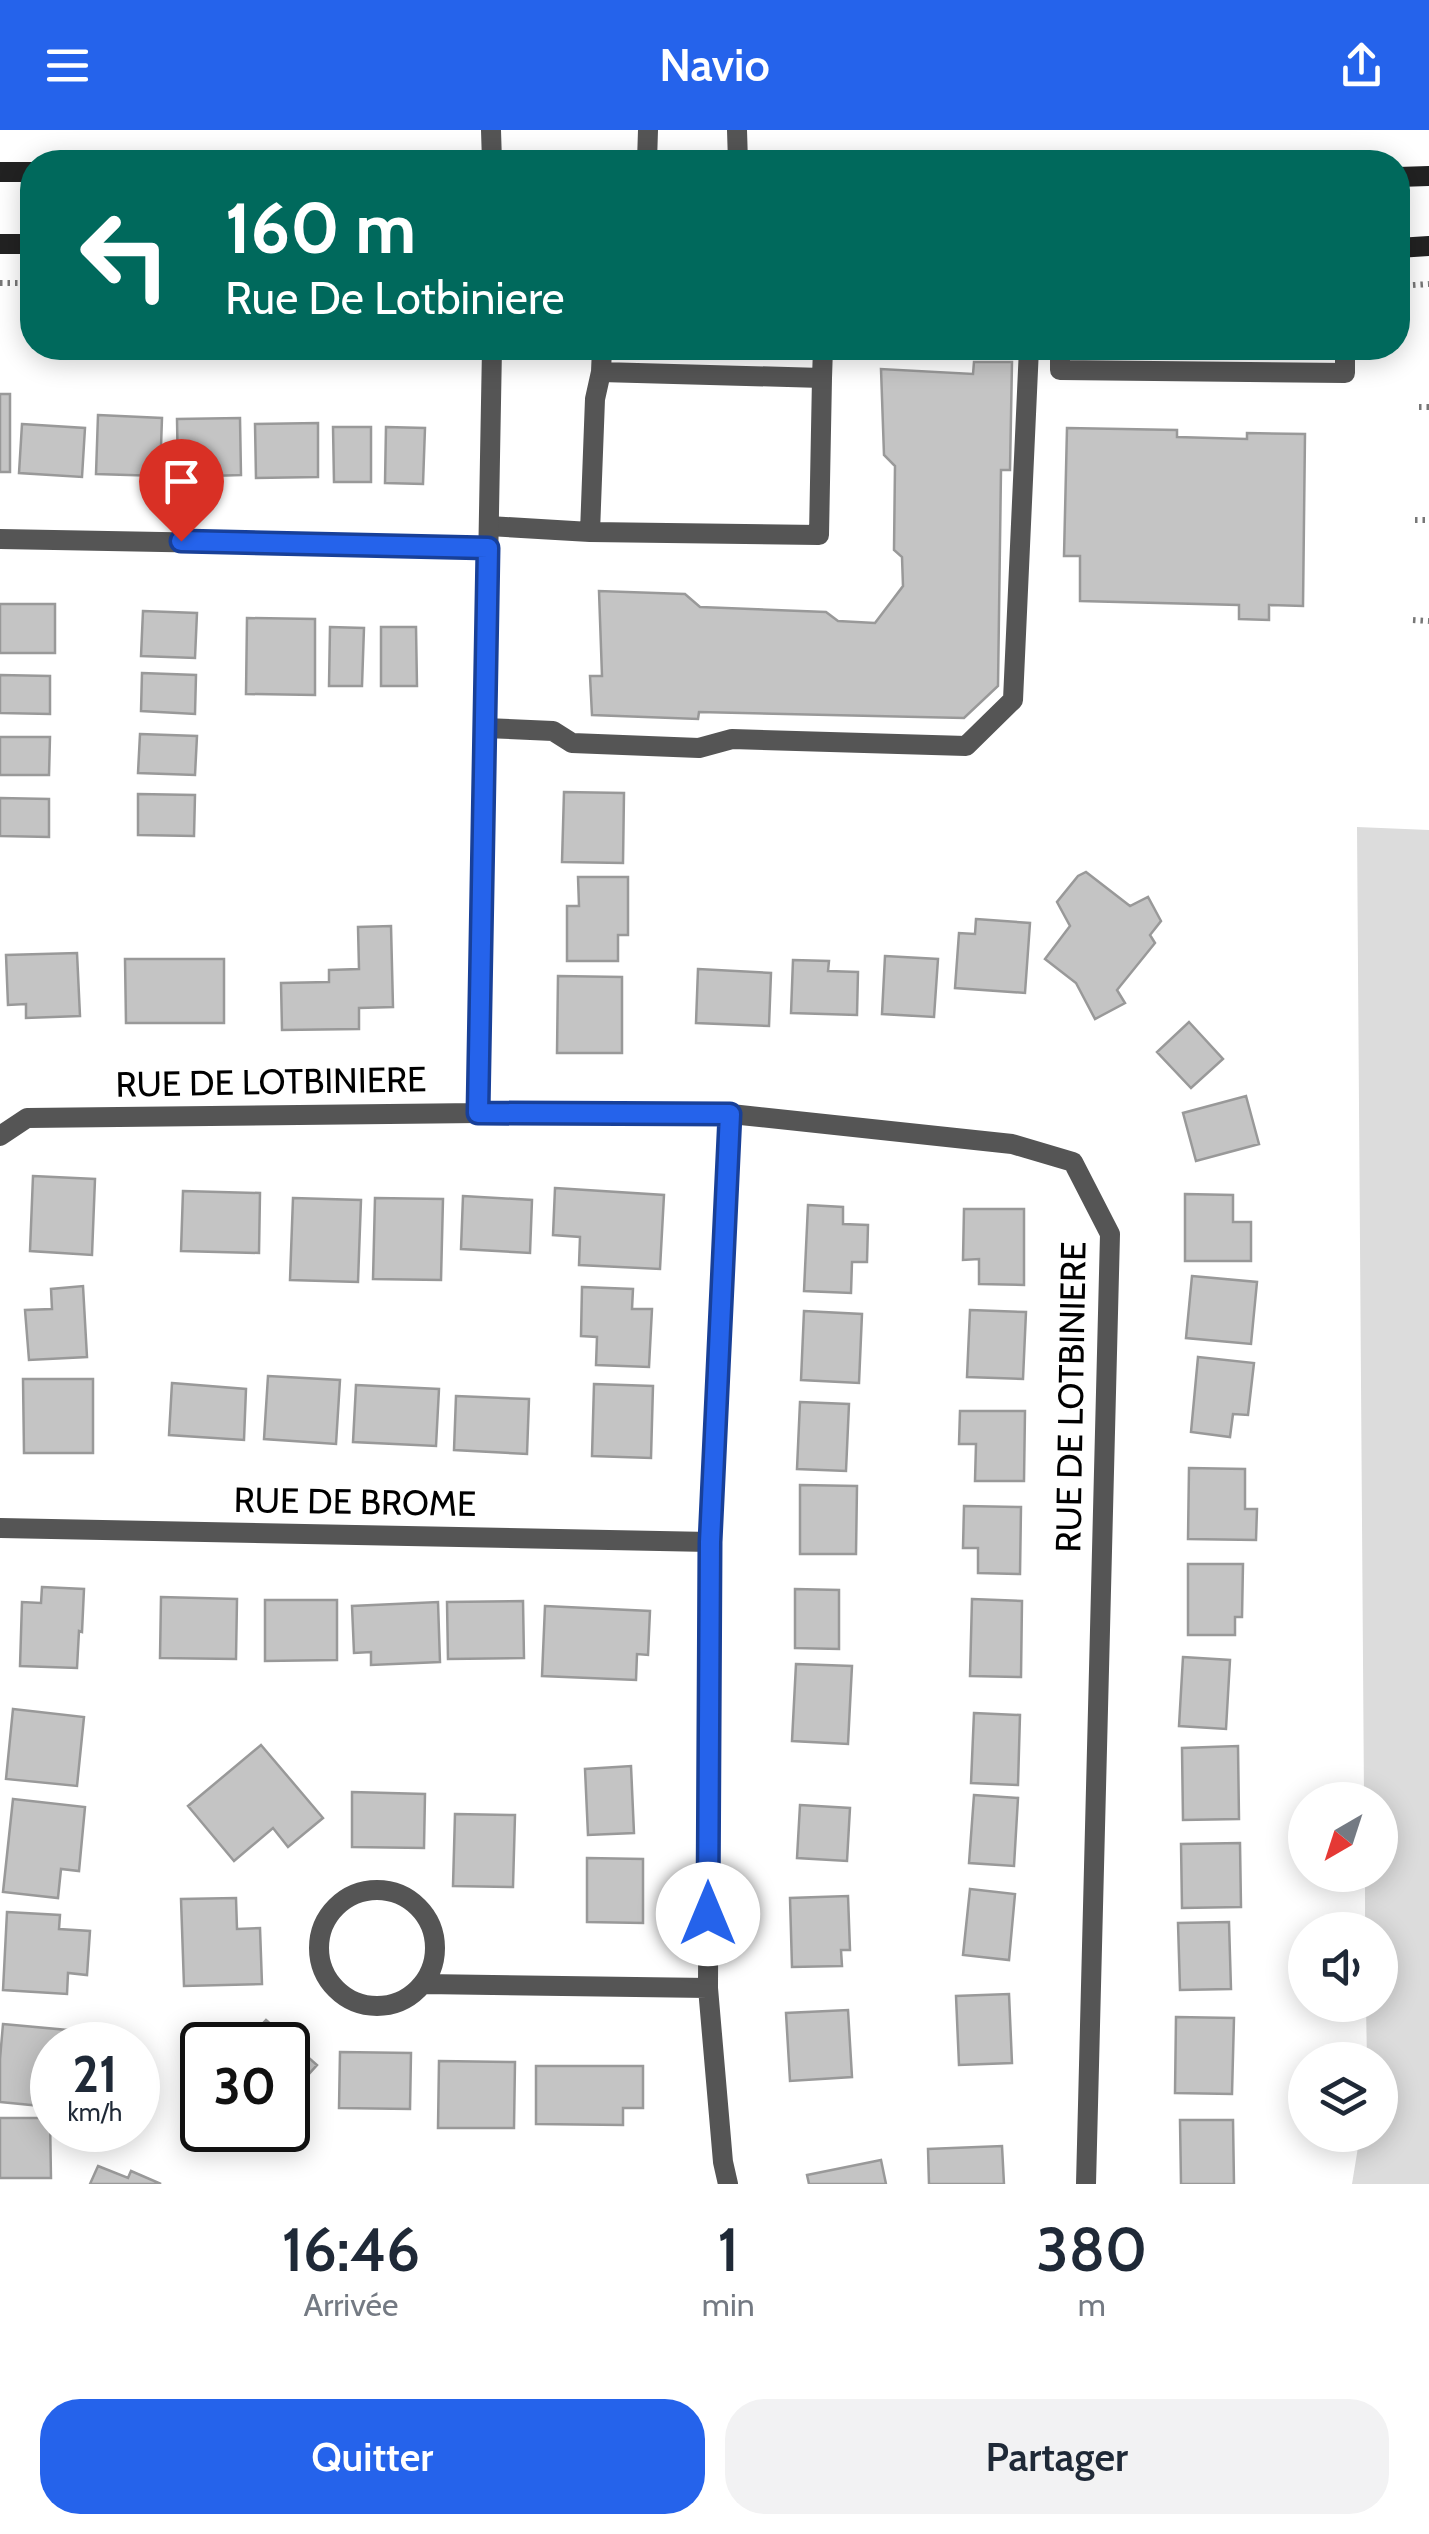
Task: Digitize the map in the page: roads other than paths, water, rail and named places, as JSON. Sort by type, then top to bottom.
[{"type":"street","points":[[478,1113],[492,360]]},
{"type":"street","points":[[590,532],[595,399],[602,360]]},
{"type":"street","points":[[0,539],[489,537],[590,532],[819,535],[823,360]]},
{"type":"street","points":[[485,728],[553,731],[572,744],[699,748],[732,739],[966,746],[1013,700],[1028,360]]},
{"type":"street","points":[[1060,360],[1060,370],[1346,374],[1345,360]]},
{"type":"street","points":[[602,372],[822,378]]},
{"type":"street","points":[[728,2184],[722,2162],[708,1988],[710,1542],[730,1114]]},
{"type":"street","name":"RUE DE LOTBINIERE","points":[[0,1136],[27,1118],[730,1114],[1012,1144],[1073,1162],[1110,1234],[1086,2184]]},
{"type":"street","name":"RUE DE BROME","points":[[0,1528],[710,1542]]},
{"type":"street","points":[[424,1984],[433,1966],[436,1946],[431,1926],[409,1900],[385,1890],[365,1890],[346,1898],[331,1911],[321,1929],[320,1965],[328,1982],[358,2004],[394,2004],[424,1984],[708,1988]]}]
